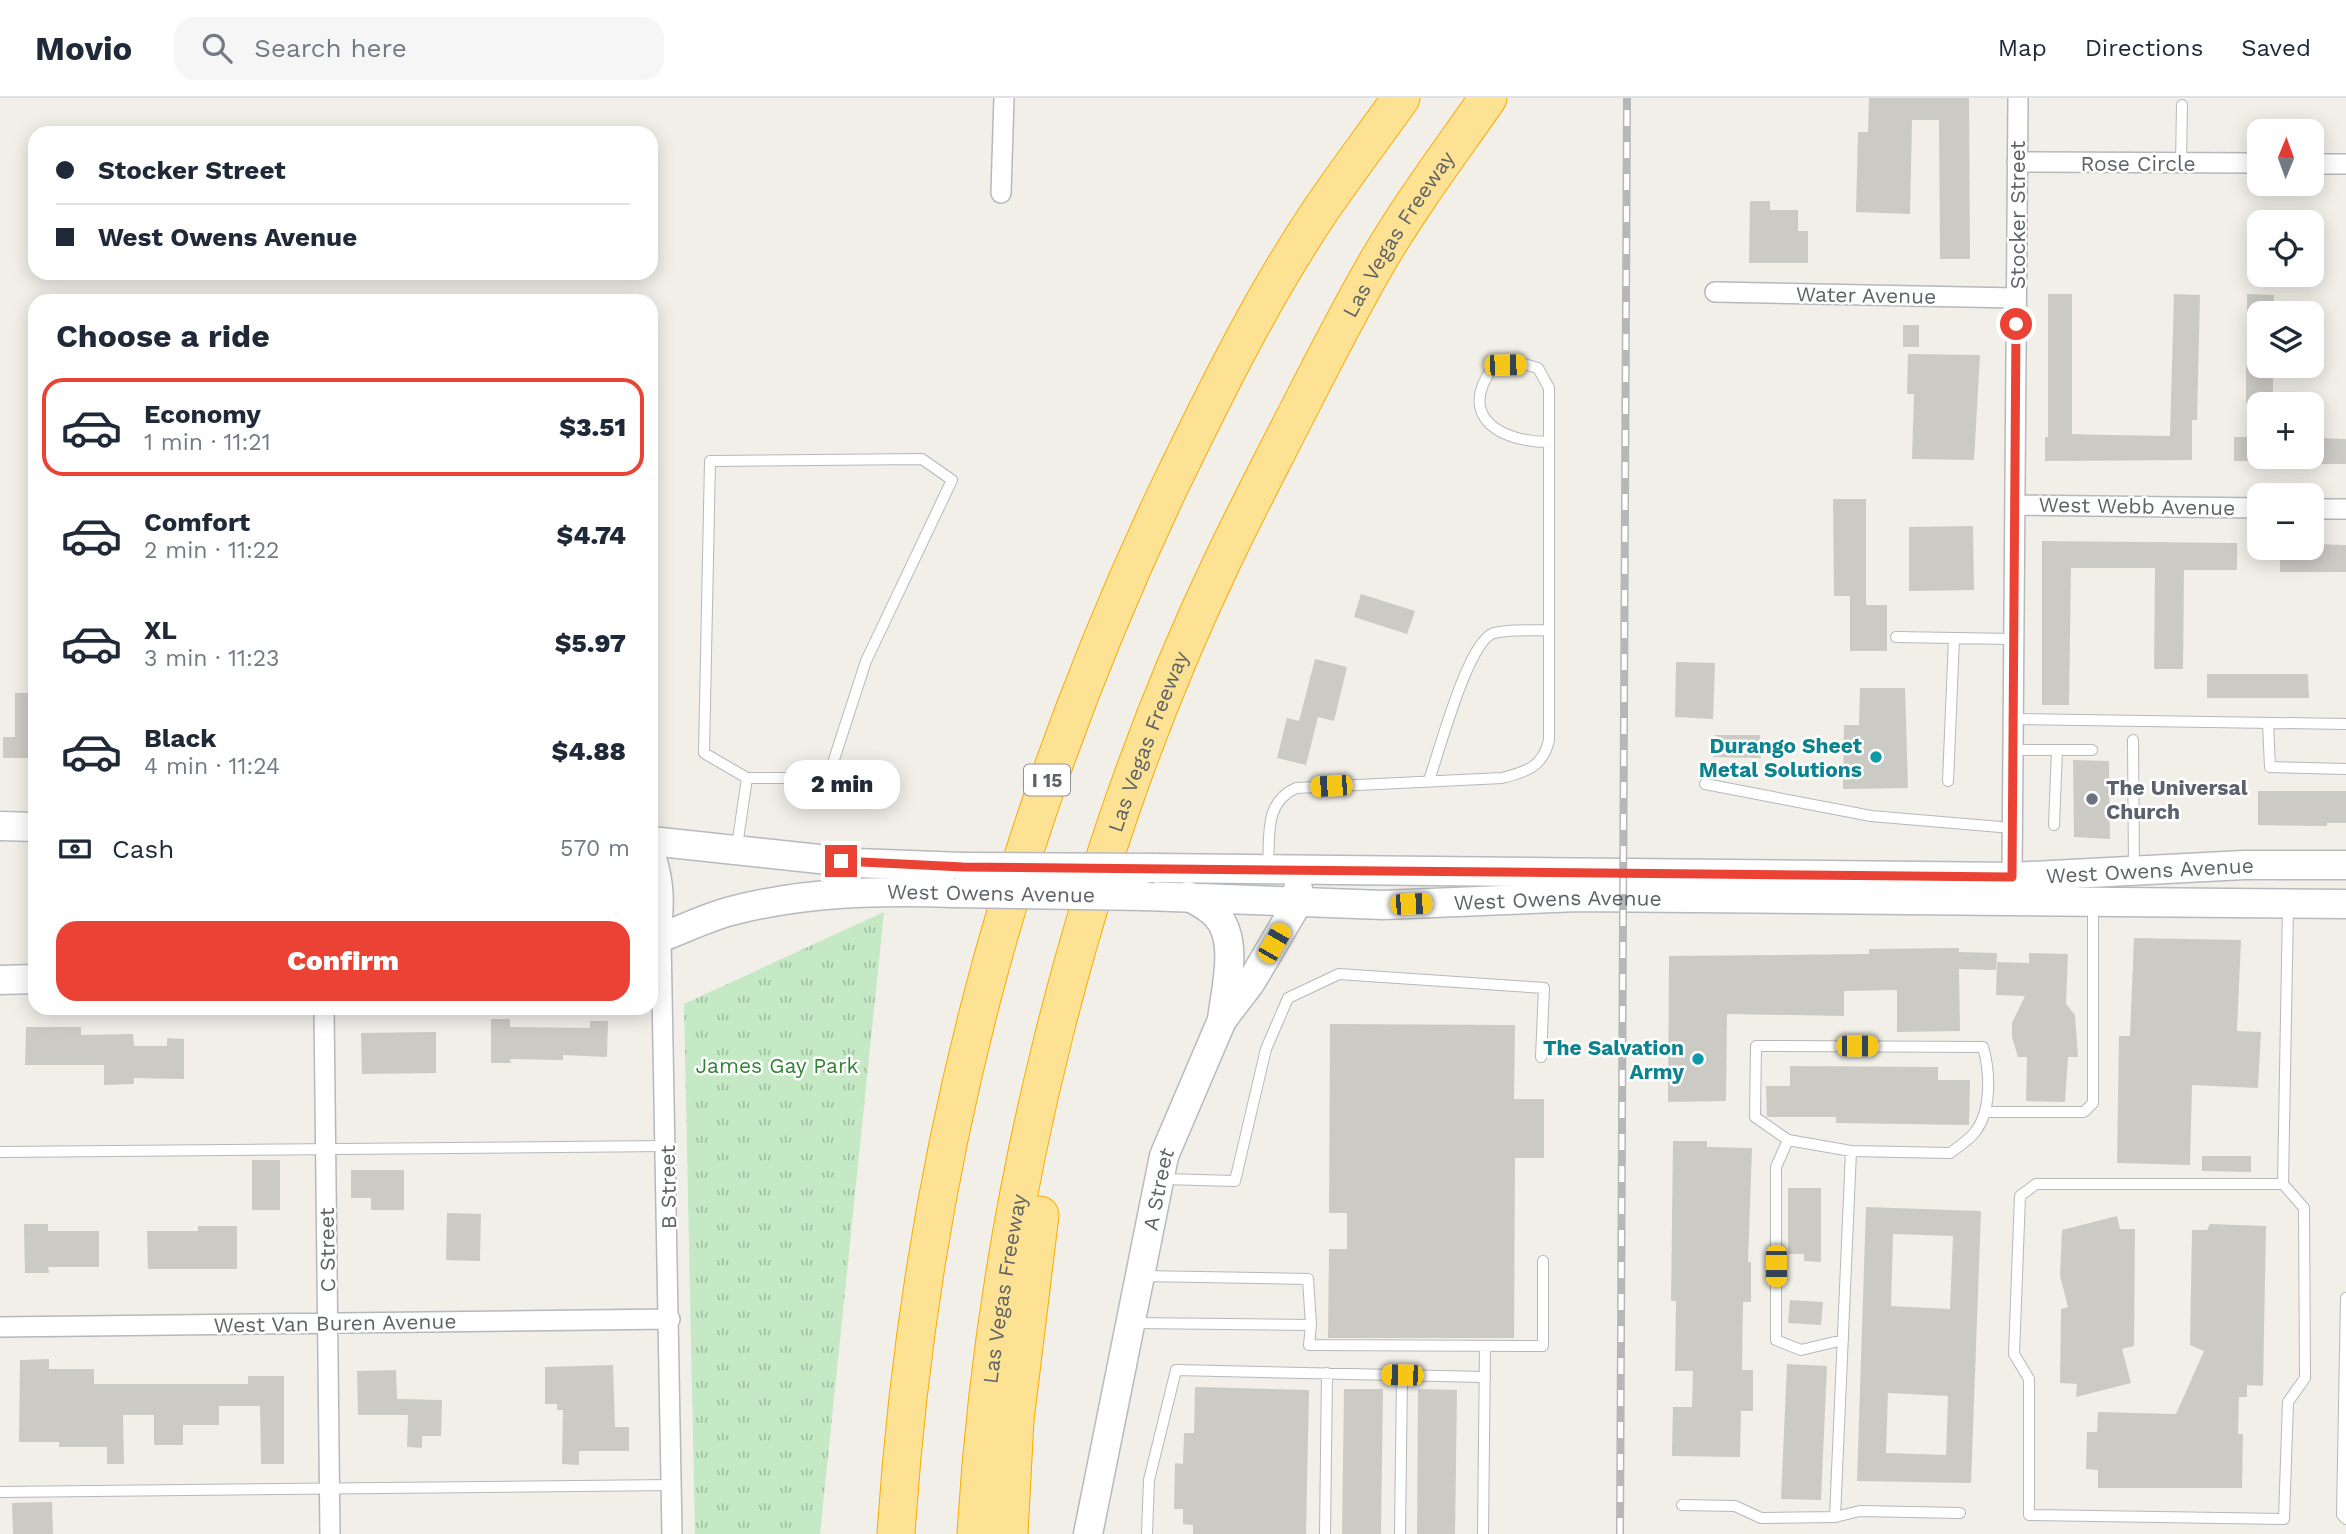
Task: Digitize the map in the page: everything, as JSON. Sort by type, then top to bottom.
[{"type":"highway","name":"I 15","points":[[896,1534],[914,1349],[945,1156],[1001,925],[1052,765],[1147,534],[1258,312],[1319,213],[1401,98]]},
{"type":"highway","name":"Las Vegas Freeway","points":[[976,1534],[995,1339],[1022,1174],[1059,1020],[1089,916],[1148,739],[1221,563],[1329,348],[1380,257],[1488,98]]},
{"type":"highway","points":[[1009,1534],[1024,1326],[1089,916]]},
{"type":"main road","points":[[0,826],[28,827]]},
{"type":"main road","name":"West Owens Avenue","points":[[658,842],[856,863],[963,867],[2012,877],[2244,865],[2346,865]]},
{"type":"main road","points":[[2244,865],[2244,902]]},
{"type":"main road","name":"A Street","points":[[1088,1534],[1164,1156],[1222,1020],[1251,982],[1297,904],[1299,870]]},
{"type":"main road","name":"West Owens Avenue","points":[[658,938],[728,911],[817,895],[890,891],[1188,896],[1297,904],[1383,905],[1578,897],[2346,904]]},
{"type":"main road","points":[[1188,896],[1208,908],[1222,923],[1229,946],[1222,1020]]},
{"type":"main road","points":[[0,979],[28,979]]},
{"type":"street","points":[[1001,193],[1004,98]]},
{"type":"street","name":"Stocker Street","points":[[2012,877],[2018,98]]},
{"type":"street","name":"Rose Circle","points":[[2017,162],[2247,163]]},
{"type":"street","points":[[2324,163],[2346,164]]},
{"type":"street","name":"Water Avenue","points":[[1715,292],[2016,298]]},
{"type":"street","name":"West Webb Avenue","points":[[2015,505],[2247,508]]},
{"type":"street","points":[[2324,509],[2346,509]]},
{"type":"street","name":"B Street","points":[[658,860],[666,894],[658,930]]},
{"type":"street","name":"B Street","points":[[658,977],[667,1146],[672,1534]]},
{"type":"street","name":"C Street","points":[[324,1015],[330,1534]]},
{"type":"street","name":"West Van Buren Avenue","points":[[0,1327],[670,1319]]},
{"type":"lane","points":[[2181,163],[2182,105]]},
{"type":"lane","points":[[1268,870],[1272,808],[1282,793],[1296,788],[1502,778],[1524,773],[1546,755],[1549,740],[1549,442],[1549,388],[1538,368],[1524,364],[1493,367],[1485,379],[1480,403],[1484,419],[1498,433],[1527,442],[1549,442]]},
{"type":"lane","points":[[922,459],[952,480],[866,661],[828,778],[747,778],[705,752],[710,461],[922,459]]},
{"type":"lane","points":[[1429,780],[1471,658],[1483,639],[1493,633],[1549,630]]},
{"type":"lane","points":[[1896,636],[2014,639]]},
{"type":"lane","points":[[1948,781],[1954,638]]},
{"type":"lane","points":[[2013,719],[2346,724]]},
{"type":"lane","points":[[2268,723],[2270,767],[2346,769]]},
{"type":"lane","points":[[2133,740],[2134,872]]},
{"type":"lane","points":[[2013,750],[2092,750]]},
{"type":"lane","points":[[2054,825],[2057,750]]},
{"type":"lane","points":[[737,850],[747,778]]},
{"type":"lane","points":[[1705,784],[1871,816],[2012,828]]},
{"type":"lane","points":[[1985,1112],[2084,1112],[2093,1103],[2093,901]]},
{"type":"lane","points":[[2284,1184],[2036,1184],[2020,1196],[2014,1354],[2029,1379],[2029,1516],[2284,1519],[2288,1402],[2305,1378],[2304,1208],[2284,1184],[2288,903]]},
{"type":"lane","points":[[1158,1179],[1235,1181],[1266,1049],[1289,998],[1339,974],[1544,988],[1541,1056]]},
{"type":"lane","points":[[1756,1046],[1983,1047],[1988,1064],[1985,1112],[1975,1132],[1950,1153],[1851,1151],[1788,1140],[1755,1117],[1756,1046]]},
{"type":"lane","points":[[1788,1140],[1776,1167],[1776,1340],[1801,1350],[1843,1340]]},
{"type":"lane","points":[[0,1152],[667,1146]]},
{"type":"lane","points":[[1835,1517],[1851,1151]]},
{"type":"lane","points":[[1138,1276],[1308,1279],[1311,1325],[1309,1345],[1543,1346],[1543,1261]]},
{"type":"lane","points":[[2346,1298],[2342,1515],[2346,1518]]},
{"type":"lane","points":[[1129,1323],[1311,1325]]},
{"type":"lane","points":[[1483,1534],[1485,1346]]},
{"type":"lane","points":[[1147,1534],[1149,1480],[1176,1370],[1485,1377]]},
{"type":"lane","points":[[1325,1534],[1326,1373]]},
{"type":"lane","points":[[1401,1534],[1402,1375]]},
{"type":"lane","points":[[0,1492],[671,1485]]},
{"type":"lane","points":[[1682,1505],[1735,1506],[1761,1518],[1835,1517],[1860,1511],[1960,1513]]},
{"type":"green space","name":"James Gay Park","points":[[884,912],[820,1534],[695,1534],[684,1004]]},
{"type":"building","points":[[1869,98],[1969,98],[1970,259],[1940,259],[1939,120],[1912,120],[1910,214],[1856,212],[1858,132],[1868,132]]},
{"type":"building","points":[[1750,201],[1770,201],[1770,210],[1798,210],[1798,231],[1808,231],[1808,263],[1749,263]]},
{"type":"building","points":[[2048,294],[2072,294],[2072,434],[2170,436],[2174,294],[2200,295],[2197,420],[2192,420],[2192,460],[2045,461],[2045,437],[2048,437]]},
{"type":"building","points":[[2247,294],[2274,295],[2274,301],[2247,301]]},
{"type":"building","points":[[1903,325],[1919,325],[1919,347],[1903,347]]},
{"type":"building","points":[[1908,354],[1980,355],[1974,460],[1912,459],[1914,394],[1907,394]]},
{"type":"building","points":[[2247,366],[2247,378],[2273,378],[2273,392],[2247,392],[2246,404]]},
{"type":"building","points":[[2234,437],[2247,437],[2247,461],[2234,461]]},
{"type":"building","points":[[2324,438],[2346,439],[2346,464],[2324,464]]},
{"type":"building","points":[[1833,499],[1866,499],[1866,605],[1887,605],[1887,651],[1850,651],[1850,596],[1834,596]]},
{"type":"building","points":[[1973,526],[1974,590],[1909,591],[1909,527]]},
{"type":"building","points":[[2042,541],[2237,543],[2237,570],[2184,570],[2183,669],[2154,669],[2155,568],[2071,568],[2069,705],[2042,705]]},
{"type":"building","points":[[2324,544],[2346,545],[2346,572],[2280,572],[2280,560],[2324,560]]},
{"type":"building","points":[[1361,594],[1415,611],[1407,634],[1354,617]]},
{"type":"building","points":[[1315,659],[1347,667],[1334,721],[1318,717],[1306,765],[1277,758],[1287,718],[1299,721]]},
{"type":"building","points":[[1676,662],[1715,663],[1713,719],[1675,717]]},
{"type":"building","points":[[2207,674],[2308,674],[2309,698],[2207,698]]},
{"type":"building","name":"Durango Sheet Metal Solutions","points":[[1860,688],[1905,688],[1908,788],[1843,789],[1844,725],[1859,725]]},
{"type":"building","points":[[15,693],[28,693],[28,758],[3,758],[3,737],[15,737]]},
{"type":"building","points":[[1715,735],[1760,735],[1761,758],[1713,757]]},
{"type":"building","name":"The Universal Church","points":[[2073,760],[2109,761],[2110,839],[2074,837]]},
{"type":"building","points":[[2258,791],[2346,791],[2346,823],[2327,823],[2327,826],[2258,825]]},
{"type":"building","points":[[2134,938],[2241,940],[2237,1031],[2261,1032],[2258,1088],[2192,1085],[2190,1165],[2117,1163],[2119,1036],[2130,1036]]},
{"type":"building","name":"The Salvation Army","points":[[1959,948],[1959,952],[1997,953],[1996,970],[1959,969],[1960,1031],[1897,1032],[1897,990],[1844,991],[1844,1016],[1727,1014],[1726,1101],[1668,1102],[1669,956],[1869,954],[1869,949]]},
{"type":"building","points":[[2029,953],[2068,954],[2066,1004],[2075,1015],[2078,1057],[2068,1057],[2065,1102],[2026,1101],[2027,1057],[2018,1057],[2012,1037],[2012,1023],[2025,996],[1996,995],[1997,962],[2029,963]]},
{"type":"building","points":[[491,1019],[510,1019],[510,1027],[590,1028],[590,1021],[608,1021],[607,1057],[563,1055],[563,1060],[510,1059],[511,1063],[491,1063]]},
{"type":"building","points":[[1330,1024],[1515,1025],[1514,1099],[1544,1099],[1544,1158],[1515,1158],[1514,1338],[1328,1338],[1329,1249],[1347,1249],[1347,1213],[1329,1213]]},
{"type":"building","points":[[26,1027],[81,1027],[81,1035],[133,1034],[134,1046],[167,1046],[167,1038],[184,1039],[184,1079],[134,1078],[134,1084],[104,1085],[104,1065],[25,1065]]},
{"type":"building","points":[[436,1032],[436,1073],[362,1074],[361,1033]]},
{"type":"building","points":[[1790,1066],[1938,1067],[1938,1080],[1970,1080],[1969,1125],[1836,1123],[1836,1117],[1767,1117],[1766,1086],[1790,1086]]},
{"type":"building","points":[[1673,1141],[1707,1141],[1707,1147],[1752,1148],[1748,1262],[1751,1262],[1751,1302],[1743,1302],[1742,1370],[1753,1370],[1753,1411],[1741,1411],[1740,1457],[1672,1456],[1673,1407],[1692,1407],[1693,1371],[1675,1371],[1676,1301],[1671,1301]]},
{"type":"building","points":[[2202,1156],[2251,1156],[2251,1172],[2202,1171]]},
{"type":"building","points":[[252,1160],[280,1160],[280,1210],[252,1210]]},
{"type":"building","points":[[351,1170],[404,1170],[404,1210],[371,1210],[371,1198],[351,1198]]},
{"type":"building","points":[[1788,1188],[1821,1188],[1821,1262],[1804,1261],[1804,1254],[1788,1254]]},
{"type":"building","points":[[1866,1207],[1981,1211],[1971,1483],[1857,1481]],"holes":[[[1893,1234],[1953,1236],[1950,1309],[1891,1306]],[[1888,1393],[1948,1396],[1946,1455],[1886,1453]]]},
{"type":"building","points":[[447,1213],[481,1214],[480,1261],[446,1260]]},
{"type":"building","points":[[2117,1216],[2120,1229],[2135,1229],[2134,1346],[2122,1349],[2131,1383],[2076,1397],[2077,1384],[2060,1383],[2061,1309],[2068,1307],[2060,1276],[2062,1230]]},
{"type":"building","points":[[24,1224],[48,1224],[48,1231],[99,1231],[99,1267],[48,1267],[49,1273],[25,1273]]},
{"type":"building","points":[[2210,1224],[2266,1226],[2263,1386],[2247,1385],[2247,1397],[2239,1397],[2238,1434],[2243,1434],[2242,1488],[2098,1488],[2098,1470],[2086,1469],[2087,1432],[2097,1432],[2098,1412],[2176,1414],[2204,1351],[2190,1345],[2192,1230],[2207,1230]]},
{"type":"building","points":[[198,1226],[237,1226],[237,1269],[148,1269],[147,1231],[198,1231]]},
{"type":"building","points":[[1790,1300],[1823,1302],[1821,1325],[1788,1323]]},
{"type":"building","points":[[49,1359],[49,1369],[94,1369],[94,1384],[248,1384],[248,1376],[284,1376],[284,1464],[261,1464],[260,1406],[219,1406],[219,1425],[183,1425],[183,1445],[154,1445],[154,1415],[123,1415],[124,1464],[107,1464],[107,1447],[59,1447],[59,1442],[19,1442],[20,1360]]},
{"type":"building","points":[[1787,1364],[1827,1366],[1821,1500],[1781,1499]]},
{"type":"building","points":[[613,1365],[615,1427],[629,1427],[629,1451],[579,1451],[579,1465],[562,1464],[563,1410],[557,1410],[557,1404],[545,1404],[545,1367]]},
{"type":"building","points":[[396,1370],[397,1399],[442,1400],[441,1436],[422,1436],[422,1448],[407,1447],[408,1415],[358,1415],[357,1371]]},
{"type":"building","points":[[1195,1387],[1309,1390],[1306,1534],[1193,1534],[1193,1525],[1183,1524],[1183,1509],[1174,1509],[1175,1463],[1183,1464],[1184,1433],[1194,1433]]},
{"type":"building","points":[[1344,1389],[1383,1389],[1381,1534],[1342,1534]]},
{"type":"building","points":[[1418,1389],[1457,1390],[1455,1534],[1417,1534]]},
{"type":"building","points":[[52,1502],[53,1534],[13,1534],[12,1503]]},
{"type":"railway","points":[[1620,1534],[1627,98]]},
{"type":"place","name":"Durango Sheet Metal Solutions","points":[[1876,757]]},
{"type":"place","name":"The Universal Church","points":[[2092,799]]},
{"type":"place","name":"The Salvation Army","points":[[1698,1059]]},
{"type":"route","points":[[841,861],[963,867],[2012,877],[2016,324]]}]
